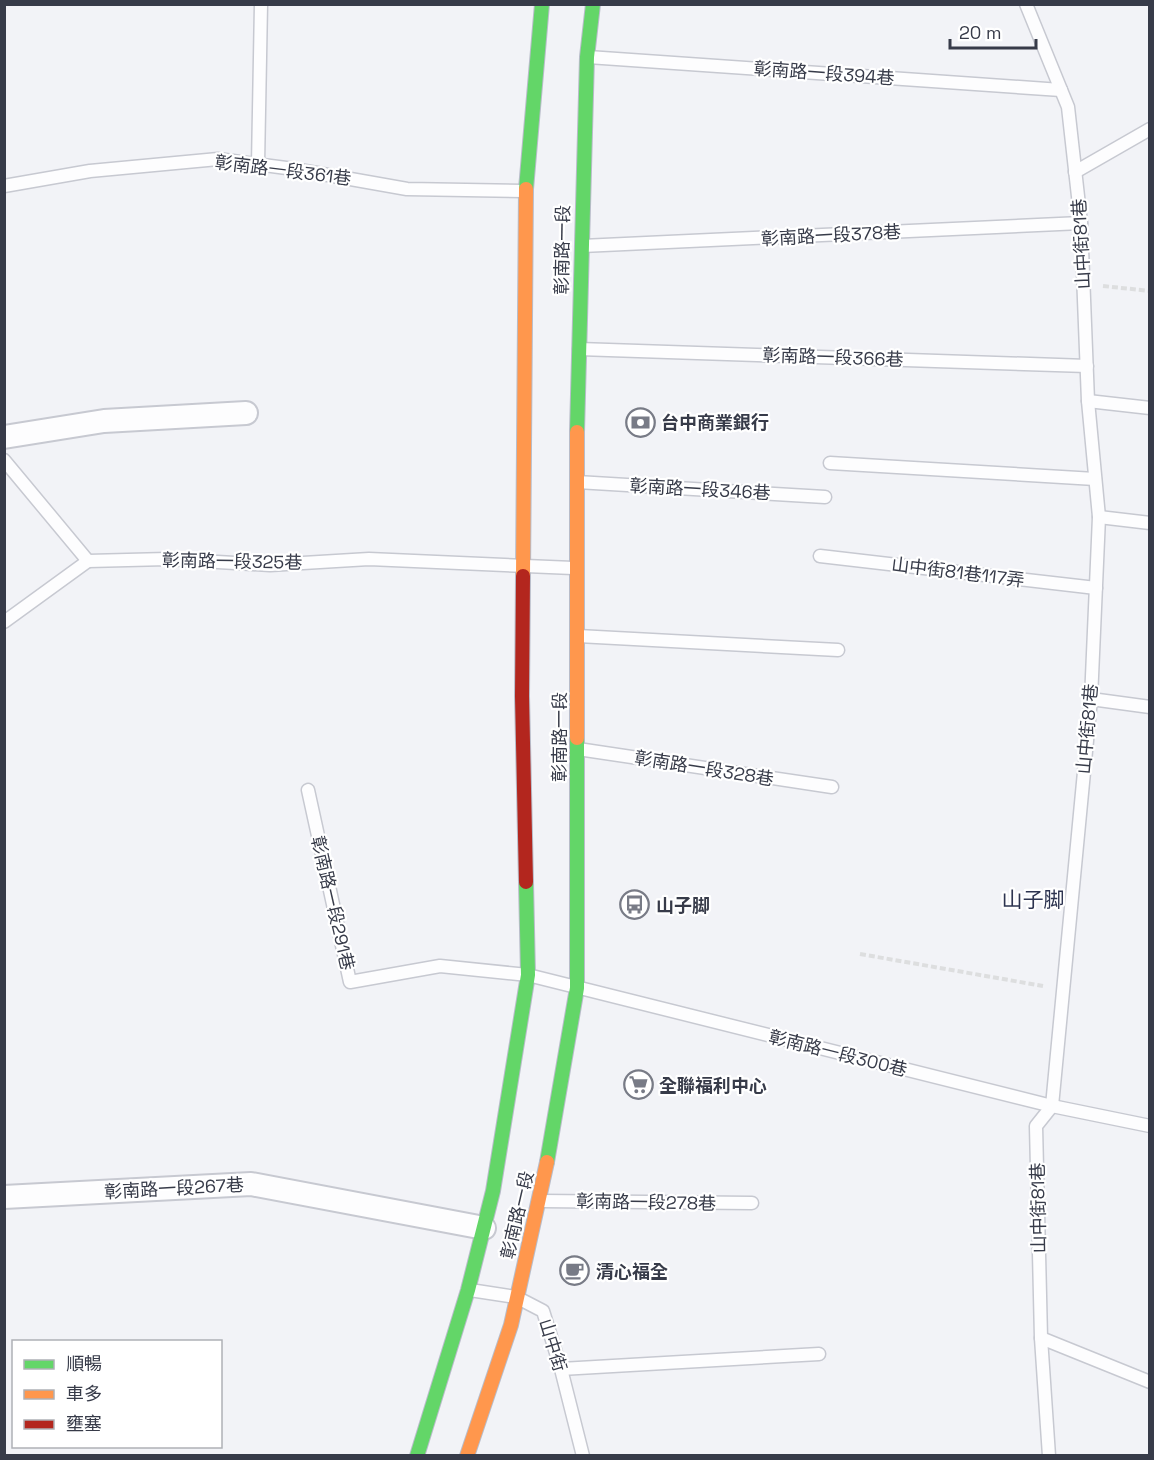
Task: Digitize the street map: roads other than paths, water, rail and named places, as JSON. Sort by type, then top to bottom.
[{"type":"main road","name":"彰南路一段","points":[[417,1455],[468,1290],[493,1191],[528,975],[522,696],[526,192],[542,4]]},
{"type":"main road","name":"彰南路一段","points":[[466,1455],[512,1325],[516,1297],[540,1201],[577,988],[578,568],[576,482],[580,246],[587,57],[593,4]]},
{"type":"street","points":[[4,438],[104,421],[246,413]]},
{"type":"street","name":"彰南路一段267巷","points":[[4,1197],[250,1184],[484,1228]]},
{"type":"lane","points":[[258,164],[261,4]]},
{"type":"lane","name":"山中街81巷","points":[[1026,4],[1068,107],[1081,223],[1088,401],[1100,517],[1091,699],[1052,1106],[1036,1126],[1041,1338],[1049,1455]]},
{"type":"lane","name":"彰南路一段394巷","points":[[587,57],[1061,90]]},
{"type":"lane","points":[[1075,172],[1149,129]]},
{"type":"lane","name":"彰南路一段361巷","points":[[4,186],[90,171],[218,159],[407,189],[526,192]]},
{"type":"lane","name":"彰南路一段378巷","points":[[580,246],[1081,223]]},
{"type":"lane","name":"彰南路一段366巷","points":[[579,348],[1087,366]]},
{"type":"lane","points":[[1088,401],[1149,408]]},
{"type":"lane","points":[[4,460],[88,561],[4,622]]},
{"type":"lane","points":[[830,463],[1095,479]]},
{"type":"lane","name":"彰南路一段346巷","points":[[576,482],[825,497]]},
{"type":"lane","points":[[1100,517],[1149,522]]},
{"type":"lane","name":"山中街81巷117弄","points":[[820,556],[1096,588]]},
{"type":"lane","name":"彰南路一段325巷","points":[[88,561],[167,560],[270,565],[369,559],[578,568]]},
{"type":"lane","points":[[578,636],[838,650]]},
{"type":"lane","points":[[1091,699],[1149,707]]},
{"type":"lane","name":"彰南路一段328巷","points":[[577,748],[832,787]]},
{"type":"lane","name":"彰南路一段291巷","points":[[308,790],[350,982],[440,966],[528,975]]},
{"type":"lane","name":"彰南路一段300巷","points":[[528,975],[1052,1106],[1149,1125]]},
{"type":"lane","name":"彰南路一段278巷","points":[[540,1201],[752,1203]]},
{"type":"lane","name":"山中街","points":[[468,1290],[516,1297],[543,1311],[561,1369],[583,1455]]},
{"type":"lane","points":[[1041,1338],[1149,1382]]},
{"type":"lane","points":[[561,1369],[819,1354]]},
{"type":"place","name":"台中商業銀行","points":[[640,422]]},
{"type":"place","name":"山子脚","points":[[635,905]]},
{"type":"place","name":"全聯福利中心","points":[[638,1085]]},
{"type":"place","name":"清心福全","points":[[575,1271]]},
{"type":"district","name":"山子脚","points":[[1033,899]]}]
